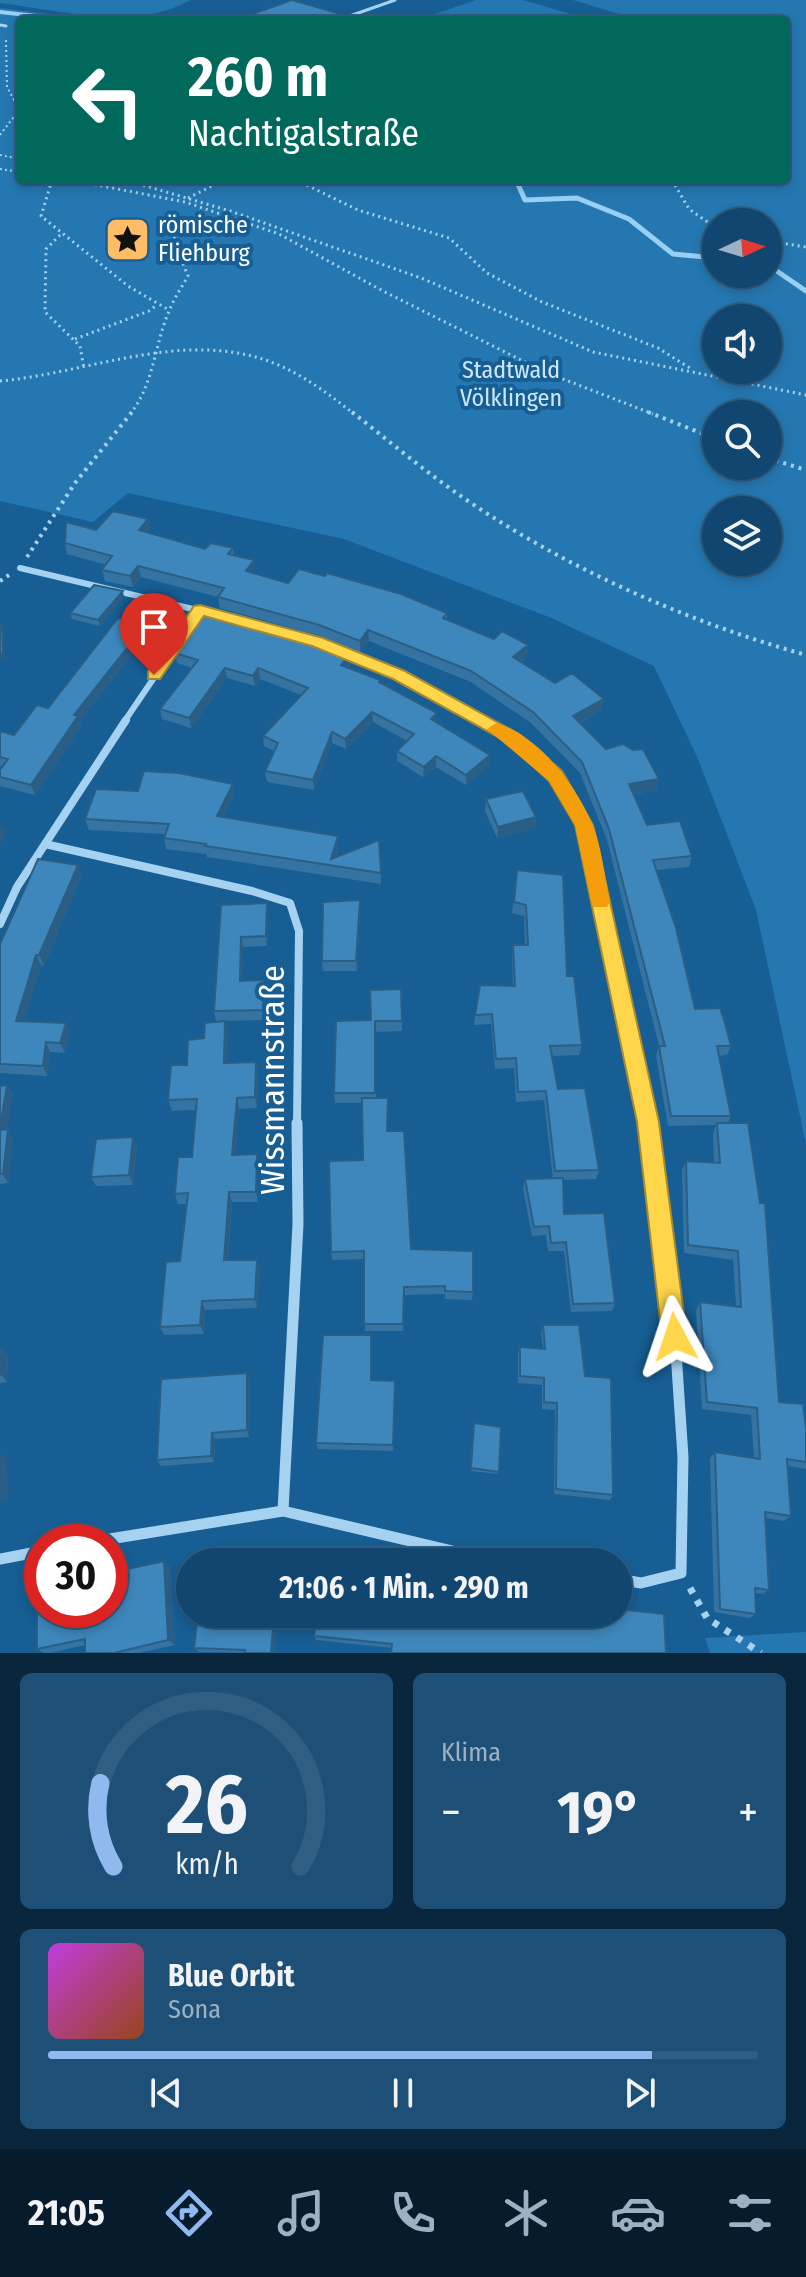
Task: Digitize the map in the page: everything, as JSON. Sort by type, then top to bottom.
[{"type":"street","points":[[20,568],[229,618]]},
{"type":"street","points":[[0,924],[17,887],[139,697],[200,610]]},
{"type":"street","points":[[331,647],[399,675],[513,738],[556,776],[584,825],[648,1122],[673,1307],[683,1457],[681,1573],[641,1583],[632,1581]]},
{"type":"street","name":"Wissmannstraße","points":[[45,844],[252,891],[290,903],[299,931],[296,1023],[298,1224],[283,1511]]},
{"type":"street","points":[[128,1536],[283,1511],[440,1548]]},
{"type":"street","points":[[0,1559],[24,1554]]},
{"type":"lane","points":[[350,16],[395,0]]},
{"type":"lane","points":[[325,12],[338,16]]},
{"type":"lane","points":[[0,25],[6,26]]},
{"type":"path","points":[[6,26],[5,79],[16,104]]},
{"type":"path","points":[[0,135],[16,115]]},
{"type":"path","points":[[51,184],[41,216],[60,235],[157,305],[169,310]]},
{"type":"path","points":[[92,184],[185,202],[279,234],[383,291],[545,372],[702,434]]},
{"type":"path","points":[[140,184],[421,278],[593,352],[806,395]]},
{"type":"path","points":[[185,202],[216,184]]},
{"type":"path","points":[[304,184],[358,210],[449,238],[487,273],[542,302],[658,348],[697,373]]},
{"type":"path","points":[[673,184],[702,223]]},
{"type":"path","points":[[20,568],[75,483],[139,403],[158,354],[169,310],[188,276],[173,238],[179,229],[204,209]]},
{"type":"path","points":[[60,235],[46,249],[45,312],[80,346],[84,369]]},
{"type":"path","points":[[782,243],[806,247]]},
{"type":"path","points":[[75,339],[149,311],[157,305]]},
{"type":"path","points":[[0,381],[187,350],[231,351],[269,359],[310,379],[447,486],[543,548],[689,616],[771,646],[806,655]]},
{"type":"path","points":[[782,462],[806,470]]},
{"type":"path","points":[[681,1573],[707,1618],[761,1653]]},
{"type":"green space","points":[[0,0],[190,0],[169,10],[134,16],[72,14],[0,3]]},
{"type":"green space","points":[[476,0],[523,0],[577,16],[429,16]]},
{"type":"green space","name":"Stadtwald Völklingen","points":[[573,0],[806,0],[806,1144],[756,910],[698,759],[654,666],[549,617],[344,539],[128,493],[93,522],[0,501],[0,8],[68,16],[16,16],[16,184],[790,184],[790,16],[626,16]]},
{"type":"green space","points":[[806,1632],[806,1653],[710,1653],[705,1638]]},
{"type":"building","points":[[292,0],[341,14],[335,16],[246,16]]},
{"type":"building","points":[[113,511],[148,519],[139,530],[205,549],[211,543],[233,548],[228,554],[254,560],[246,571],[288,583],[299,569],[325,576],[327,573],[401,594],[447,613],[443,618],[494,639],[502,631],[528,645],[513,657],[555,683],[572,673],[604,699],[573,716],[606,749],[623,744],[633,750],[643,749],[659,779],[629,784],[647,825],[680,821],[692,856],[653,860],[676,928],[695,1009],[720,1008],[725,1023],[731,1046],[717,1046],[731,1116],[671,1116],[659,1046],[665,1046],[609,829],[582,762],[533,712],[471,671],[368,630],[360,641],[319,625],[218,597],[224,588],[138,566],[130,576],[102,570],[112,556],[65,543],[66,522],[96,530]]},
{"type":"building","points":[[94,585],[123,591],[98,620],[70,613]]},
{"type":"building","points":[[210,608],[315,637],[352,651],[341,665],[380,680],[437,713],[431,719],[490,755],[466,775],[436,756],[424,767],[397,751],[414,734],[372,712],[345,739],[332,732],[313,780],[265,771],[278,743],[263,736],[308,688],[258,668],[253,676],[225,668],[189,718],[160,709],[198,660],[175,653]]},
{"type":"building","points":[[118,618],[146,624],[74,715],[78,716],[31,785],[0,777],[0,770],[8,759],[0,757],[0,731],[14,735],[37,705],[48,708]]},
{"type":"building","points":[[0,625],[3,652],[0,653]]},
{"type":"building","points":[[144,771],[179,773],[233,784],[217,816],[338,836],[331,859],[379,840],[381,873],[164,838],[169,824],[85,819],[96,789],[138,791]]},
{"type":"building","points":[[523,791],[536,817],[498,827],[486,799]]},
{"type":"building","points":[[38,859],[78,865],[39,955],[36,955],[16,1021],[66,1023],[60,1043],[46,1042],[43,1066],[0,1064],[0,944]]},
{"type":"building","points":[[517,870],[563,875],[567,976],[574,976],[582,1045],[550,1046],[558,1089],[585,1088],[599,1170],[555,1171],[546,1091],[518,1092],[516,1058],[496,1059],[492,1014],[475,1015],[480,985],[515,986],[513,945],[528,945],[526,905],[514,902]]},
{"type":"building","points":[[360,900],[356,961],[322,961],[323,902]]},
{"type":"building","points":[[267,903],[266,936],[241,937],[240,981],[265,980],[263,1010],[214,1011],[221,905]]},
{"type":"building","points":[[401,989],[402,1021],[375,1021],[375,1093],[334,1093],[336,1021],[371,1020],[370,990]]},
{"type":"building","points":[[225,1021],[224,1063],[256,1062],[255,1097],[237,1098],[232,1155],[257,1154],[256,1192],[229,1192],[224,1260],[257,1260],[255,1299],[202,1301],[200,1325],[160,1327],[166,1262],[180,1261],[188,1193],[175,1194],[178,1157],[192,1157],[197,1099],[168,1100],[171,1065],[187,1065],[188,1040],[204,1038],[205,1023]]},
{"type":"building","points":[[7,1085],[0,1129],[0,1086]]},
{"type":"building","points":[[362,1098],[388,1098],[387,1131],[404,1131],[411,1249],[473,1251],[473,1292],[445,1291],[445,1286],[404,1287],[403,1324],[364,1324],[364,1251],[331,1252],[329,1161],[363,1160]]},
{"type":"building","points":[[717,1123],[748,1123],[760,1203],[765,1203],[779,1402],[803,1404],[806,1428],[806,1462],[787,1459],[791,1516],[765,1512],[769,1590],[755,1588],[756,1614],[720,1609],[715,1452],[760,1459],[757,1408],[707,1402],[700,1302],[741,1307],[738,1251],[688,1245],[686,1161],[720,1163]]},
{"type":"building","points":[[8,1129],[3,1174],[0,1174],[0,1130]]},
{"type":"building","points":[[133,1137],[129,1175],[91,1177],[96,1139]]},
{"type":"building","points":[[563,1178],[564,1214],[604,1213],[615,1303],[573,1304],[566,1242],[551,1243],[549,1226],[534,1227],[525,1179]]},
{"type":"building","points":[[543,1325],[579,1325],[585,1376],[611,1378],[613,1495],[556,1489],[557,1403],[544,1402],[544,1378],[520,1376],[520,1347],[545,1349]]},
{"type":"building","points":[[323,1335],[371,1335],[371,1380],[395,1381],[393,1445],[316,1443]]},
{"type":"building","points":[[247,1373],[247,1430],[212,1433],[211,1456],[157,1460],[161,1379]]},
{"type":"building","points":[[474,1423],[501,1427],[499,1472],[471,1468]]},
{"type":"building","points":[[164,1561],[168,1640],[114,1653],[85,1653],[85,1639],[37,1649],[37,1628],[128,1628],[128,1569]]},
{"type":"building","points":[[632,1611],[664,1614],[666,1653],[391,1653],[392,1644],[314,1636],[315,1628],[632,1628]]},
{"type":"building","points":[[196,1628],[273,1628],[271,1653],[194,1648]]},
{"type":"waterway","points":[[0,12],[36,16]]},
{"type":"waterway","points":[[518,184],[525,200],[577,198],[629,219],[673,254],[702,257]]},
{"type":"waterway","points":[[782,275],[806,291]]},
{"type":"slow traffic","points":[[496,729],[513,738],[556,776],[584,825],[600,901]]},
{"type":"place","name":"römische Fliehburg","points":[[127,239]]},
{"type":"route","points":[[154,675],[200,610],[318,642],[399,675],[513,738],[556,776],[584,825],[648,1122],[675,1337]]}]
